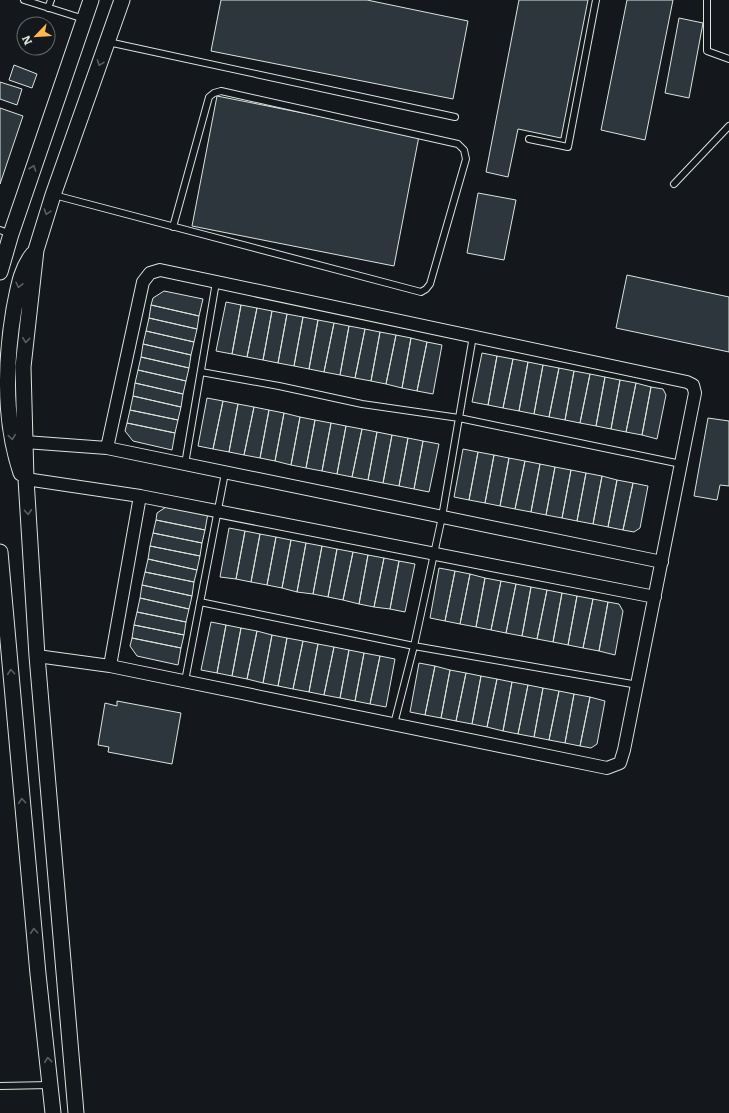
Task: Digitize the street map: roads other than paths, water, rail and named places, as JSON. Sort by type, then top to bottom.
[{"type":"street","points":[[0,272],[6,232],[91,0]]},
{"type":"street","points":[[76,1113],[37,656],[26,486],[24,368],[36,250],[53,195],[122,0]]},
{"type":"street","points":[[26,486],[15,454],[3,399],[3,371],[19,282],[28,261],[36,250]]},
{"type":"street","points":[[37,656],[110,666],[607,768],[620,763],[638,685],[695,393],[693,385],[687,382],[160,270],[150,273],[143,282],[107,448]]},
{"type":"street","points":[[25,442],[107,448],[662,562]]},
{"type":"street","points":[[26,486],[140,496],[655,597]]},
{"type":"street","points":[[110,666],[140,496]]},
{"type":"street","points":[[0,552],[38,974],[53,1113]]},
{"type":"street","points":[[38,974],[64,972]]},
{"type":"lane","points":[[24,0],[84,19]]},
{"type":"lane","points":[[48,8],[51,0]]},
{"type":"lane","points":[[529,138],[568,147],[596,0]]},
{"type":"lane","points":[[707,0],[707,52],[729,58]]},
{"type":"lane","points":[[108,42],[455,117]]},
{"type":"lane","points":[[53,195],[174,227],[421,292],[430,284],[466,159],[464,150],[458,144],[221,91],[214,93],[209,97],[174,227]]},
{"type":"lane","points":[[674,184],[729,126]]},
{"type":"lane","points":[[185,464],[216,282]]},
{"type":"lane","points":[[394,724],[435,554],[472,336]]},
{"type":"lane","points":[[201,372],[279,386],[362,404],[459,418],[681,464]]},
{"type":"lane","points":[[185,681],[225,473]]},
{"type":"lane","points":[[200,602],[414,646],[638,685]]},
{"type":"lane","points":[[0,1086],[50,1086]]}]
